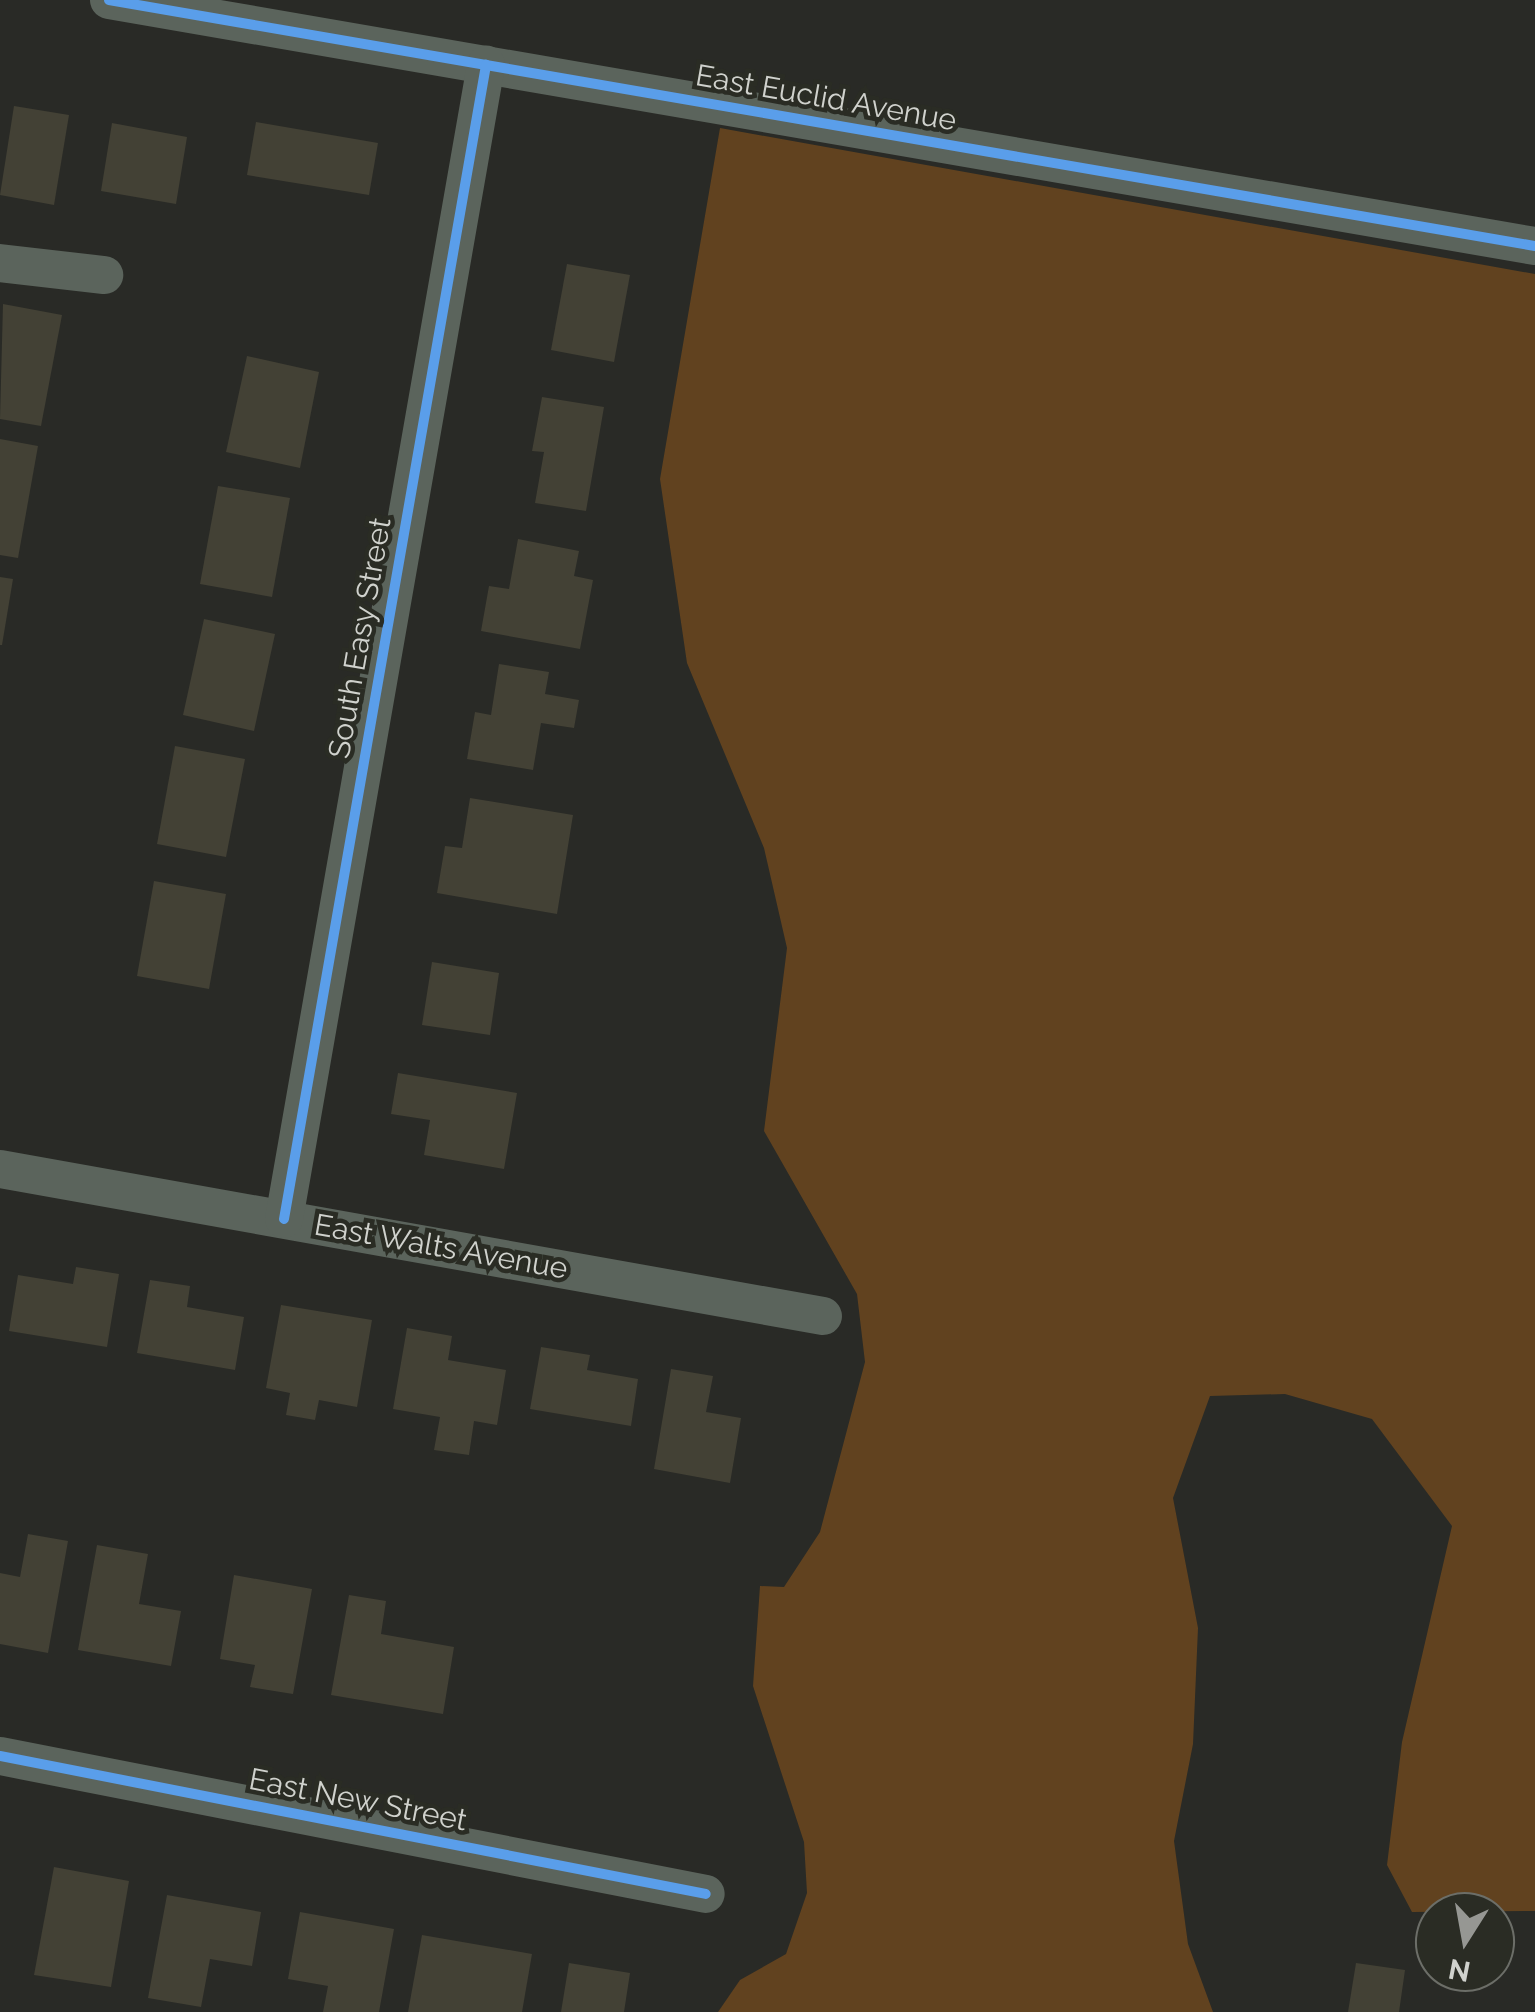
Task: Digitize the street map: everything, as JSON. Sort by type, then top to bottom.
[{"type":"street","name":"East Euclid Avenue","points":[[108,0],[1535,246]]},
{"type":"street","name":"South Easy Street","points":[[284,1219],[486,65]]},
{"type":"street","points":[[0,264],[104,276]]},
{"type":"street","name":"East Walts Avenue","points":[[0,1169],[823,1316]]},
{"type":"street","name":"East New Street","points":[[0,1756],[706,1894]]},
{"type":"shaded area","points":[[720,128],[1535,274],[1535,1911],[1515,1911],[1515,1892],[1415,1892],[1412,1912],[1387,1865],[1402,1742],[1452,1526],[1372,1419],[1285,1394],[1210,1396],[1173,1498],[1198,1628],[1193,1744],[1174,1841],[1188,1944],[1213,2012],[718,2012],[740,1980],[786,1954],[807,1893],[804,1842],[753,1686],[760,1586],[784,1587],[820,1532],[865,1362],[857,1294],[764,1131],[787,948],[764,848],[687,663],[660,479]]},
{"type":"building","points":[[14,106],[69,115],[54,205],[0,195]]},
{"type":"building","points":[[256,122],[378,143],[369,195],[247,175]]},
{"type":"building","points":[[112,123],[187,137],[176,204],[101,191]]},
{"type":"building","points":[[567,264],[630,275],[614,362],[551,350]]},
{"type":"building","points":[[3,304],[62,315],[41,426],[0,419]]},
{"type":"building","points":[[247,356],[319,372],[300,468],[226,452]]},
{"type":"building","points":[[542,397],[604,407],[586,511],[535,503],[544,452],[532,451]]},
{"type":"building","points":[[0,439],[38,446],[18,558],[0,555]]},
{"type":"building","points":[[218,486],[290,498],[272,597],[200,584]]},
{"type":"building","points":[[518,539],[579,551],[574,576],[593,580],[580,649],[481,631],[489,586],[509,589]]},
{"type":"building","points":[[0,577],[13,579],[2,645],[0,645]]},
{"type":"building","points":[[204,619],[275,634],[254,731],[183,715]]},
{"type":"building","points":[[499,664],[549,672],[545,694],[579,700],[574,728],[541,723],[533,770],[467,759],[475,712],[491,715]]},
{"type":"building","points":[[175,746],[245,759],[226,857],[157,844]]},
{"type":"building","points":[[470,798],[573,815],[557,914],[437,893],[445,846],[462,848]]},
{"type":"building","points":[[154,881],[226,894],[209,989],[137,976]]},
{"type":"building","points":[[432,962],[499,973],[490,1035],[422,1025]]},
{"type":"building","points":[[398,1073],[517,1093],[504,1169],[424,1155],[430,1120],[391,1114]]},
{"type":"building","points":[[76,1267],[119,1274],[107,1347],[9,1331],[18,1275],[73,1284]]},
{"type":"building","points":[[150,1280],[190,1286],[187,1307],[244,1317],[235,1370],[137,1353]]},
{"type":"building","points":[[281,1305],[372,1320],[357,1407],[319,1400],[315,1420],[286,1415],[290,1393],[266,1388]]},
{"type":"building","points":[[407,1328],[452,1336],[448,1360],[506,1370],[497,1425],[474,1421],[469,1455],[434,1450],[440,1417],[393,1409]]},
{"type":"building","points":[[541,1347],[590,1355],[587,1370],[638,1379],[631,1426],[530,1409]]},
{"type":"building","points":[[671,1369],[713,1376],[706,1412],[741,1418],[730,1483],[654,1469]]},
{"type":"building","points":[[28,1534],[68,1541],[48,1653],[0,1644],[0,1573],[20,1577]]},
{"type":"building","points":[[97,1545],[148,1554],[139,1604],[181,1611],[171,1666],[78,1650]]},
{"type":"building","points":[[234,1575],[312,1589],[293,1694],[250,1687],[255,1665],[220,1659]]},
{"type":"building","points":[[349,1595],[386,1601],[381,1634],[454,1647],[443,1714],[331,1695]]},
{"type":"building","points":[[54,1867],[129,1881],[111,1987],[34,1975]]},
{"type":"building","points":[[167,1895],[261,1912],[252,1966],[210,1959],[201,2007],[148,1998]]},
{"type":"building","points":[[300,1912],[394,1929],[379,2012],[323,2012],[328,1986],[288,1979]]},
{"type":"building","points":[[422,1935],[532,1954],[522,2012],[408,2012]]},
{"type":"building","points":[[569,1963],[630,1973],[624,2012],[561,2012]]},
{"type":"building","points":[[1356,1963],[1405,1970],[1399,2012],[1348,2012]]},
{"type":"cycle path","points":[[109,0],[1535,246]]},
{"type":"cycle path","points":[[284,1219],[486,65]]},
{"type":"cycle path","points":[[0,1756],[706,1894]]}]
